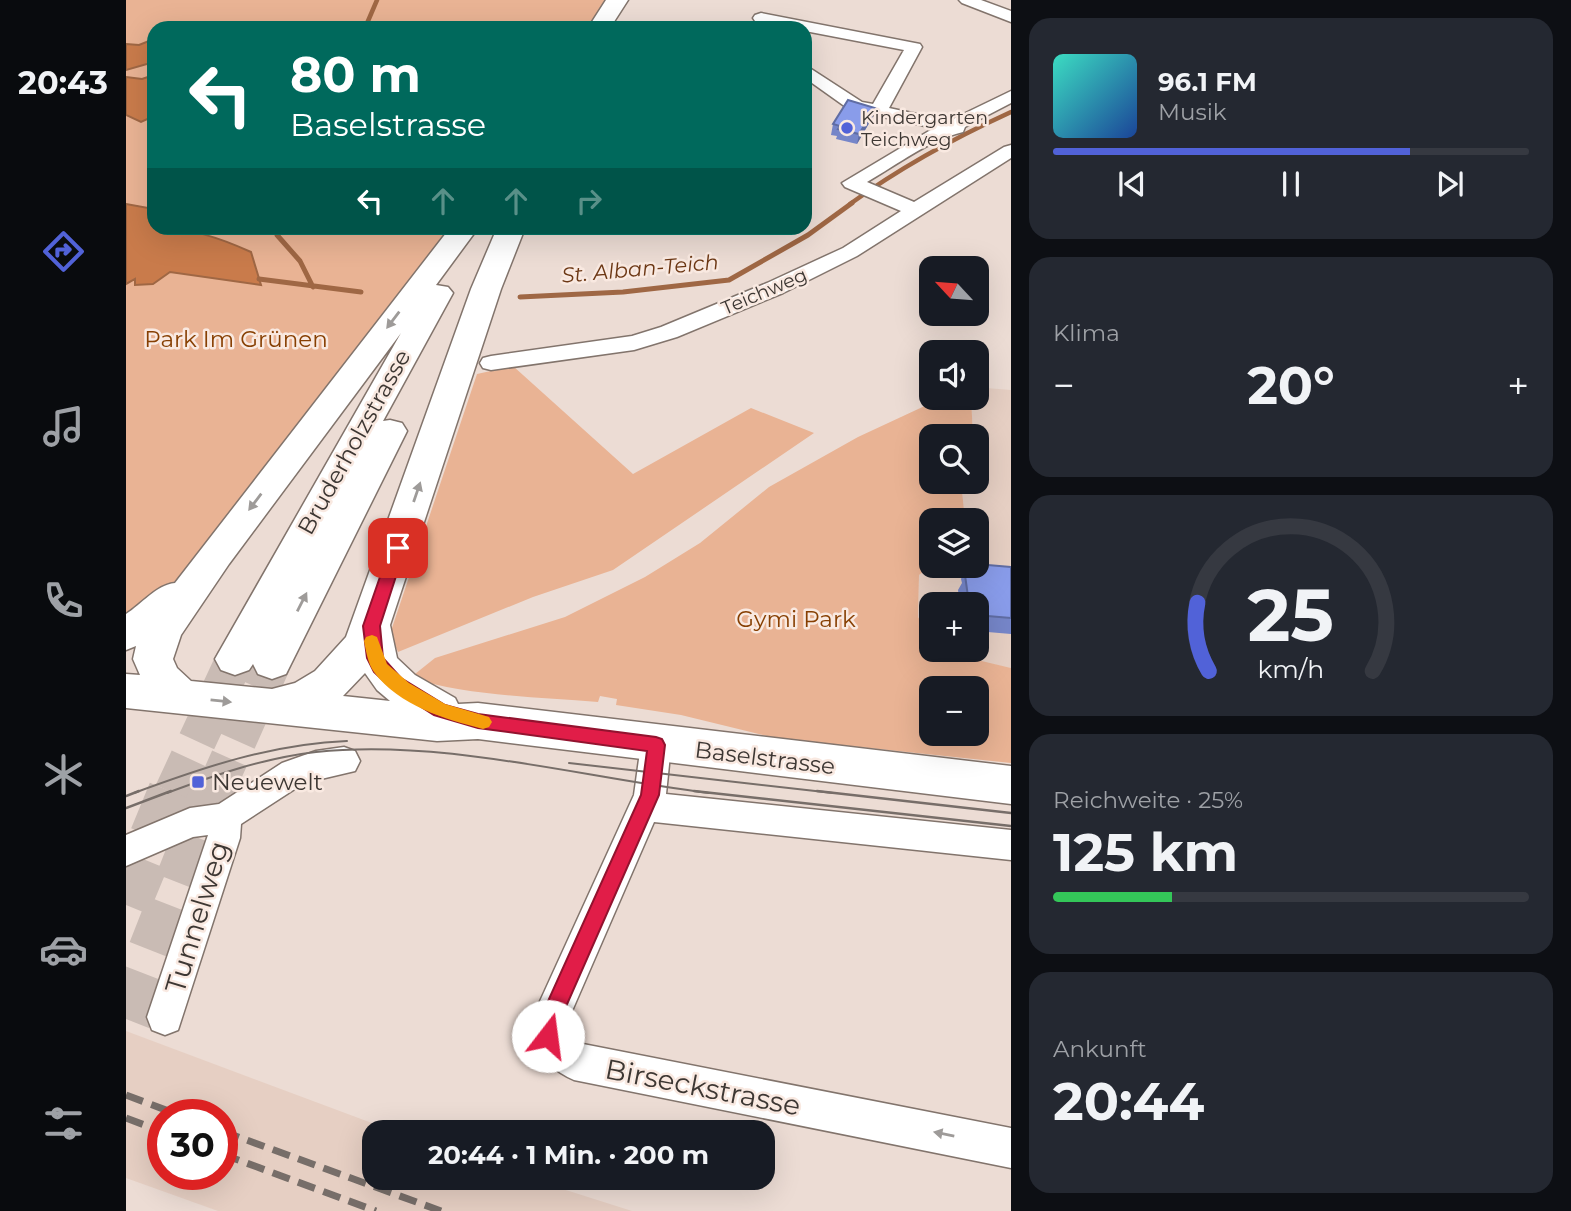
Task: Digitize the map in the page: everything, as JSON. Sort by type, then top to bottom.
[{"type":"main road","points":[[604,21],[617,0]]},
{"type":"main road","points":[[623,21],[636,0]]},
{"type":"main road","name":"Bruderholzstrasse","points":[[147,679],[154,651],[167,624],[216,554],[459,235]]},
{"type":"main road","name":"Bruderholzstrasse","points":[[472,235],[331,482],[253,661],[375,457],[498,235]]},
{"type":"main road","points":[[261,705],[293,701],[323,689],[353,659],[372,626],[486,289],[508,235]]},
{"type":"main road","name":"Bruderholzstrasse","points":[[126,634],[155,615],[216,554]]},
{"type":"main road","points":[[372,626],[372,644],[380,667],[403,688],[459,716]]},
{"type":"main road","name":"Baselstrasse","points":[[147,679],[323,689],[459,716],[656,745],[1011,785]]},
{"type":"main road","name":"Baselstrasse","points":[[147,679],[261,705],[437,723],[459,716]]},
{"type":"street","points":[[759,21],[775,0]]},
{"type":"street","points":[[967,0],[1011,18]]},
{"type":"street","points":[[812,31],[914,47],[879,110]]},
{"type":"street","points":[[812,76],[856,106],[953,127]]},
{"type":"street","points":[[916,210],[856,184],[1011,96]]},
{"type":"street","name":"Teichweg","points":[[491,363],[634,343],[669,332],[775,288],[850,252],[916,210],[1004,148]]},
{"type":"street","name":"Birseckstrasse","points":[[656,745],[653,786],[554,1010],[548,1036],[574,1061],[1011,1148]]},
{"type":"street","name":"Tunnelweg","points":[[126,850],[190,823],[225,817],[293,773],[316,765],[344,761]]},
{"type":"street","points":[[643,806],[1011,845]]},
{"type":"street","name":"Tunnelweg","points":[[165,1017],[225,838],[225,817]]},
{"type":"shaded area","points":[[147,42],[147,64],[126,70],[126,44],[139,45]]},
{"type":"shaded area","points":[[126,77],[147,77],[147,119],[141,122],[126,115]]},
{"type":"shaded area","points":[[126,204],[147,208],[147,235],[207,235],[251,252],[261,285],[170,272],[153,284],[135,285],[135,279],[126,284]]},
{"type":"shaded area","points":[[989,388],[1011,390],[1011,668],[982,662],[989,662],[989,592],[919,592],[918,617],[919,575],[919,578],[989,578],[989,508],[964,508],[962,494],[989,494],[989,424],[972,424],[972,410],[989,410]]},
{"type":"shaded area","points":[[126,1031],[364,1120],[362,1190],[566,1190],[632,1211],[218,1211],[159,1190],[238,1190],[238,1099],[147,1099],[147,1186],[126,1178]]},
{"type":"green space","name":"Park Im Grünen","points":[[126,0],[610,0],[597,21],[147,21],[147,235],[458,235],[207,549],[180,577],[126,621]]},
{"type":"green space","points":[[513,366],[633,474],[751,408],[814,433],[613,570],[533,597],[398,652],[390,634],[477,374]]},
{"type":"green space","name":"Gymi Park","points":[[919,409],[972,410],[972,424],[919,424],[919,494],[962,494],[964,508],[919,508],[919,662],[986,662],[1011,668],[1011,763],[775,738],[681,715],[616,705],[617,699],[600,696],[598,702],[503,695],[456,689],[410,678],[435,658],[565,617],[645,577],[700,543],[769,487],[858,437]]},
{"type":"building","points":[[848,100],[875,108],[859,134],[838,129],[840,126],[833,124]]},
{"type":"building","points":[[989,565],[1011,567],[1011,618],[989,616],[989,592],[967,592],[965,578],[989,578]]},
{"type":"waterway","points":[[368,21],[377,0]]},
{"type":"waterway","name":"St. Alban-Teich","points":[[850,204],[928,154],[1011,112]]},
{"type":"waterway","name":"St. Alban-Teich","points":[[812,232],[852,203]]},
{"type":"waterway","points":[[277,235],[300,261],[312,286]]},
{"type":"waterway","name":"St. Alban-Teich","points":[[520,297],[623,292],[729,280],[808,235]]},
{"type":"waterway","points":[[259,279],[312,286]]},
{"type":"waterway","points":[[312,286],[361,292]]},
{"type":"tunnel","points":[[173,793],[235,659]]},
{"type":"tunnel","points":[[214,793],[272,663]]},
{"type":"tunnel","points":[[126,905],[173,791]]},
{"type":"tunnel","points":[[126,1019],[215,791]]},
{"type":"tram line","points":[[134,793],[239,758],[292,747],[347,741]]},
{"type":"tram line","points":[[167,793],[278,758],[364,749],[462,755],[699,792]]},
{"type":"tram line","points":[[569,763],[833,793]]},
{"type":"tram line","points":[[126,796],[139,791]]},
{"type":"tram line","points":[[126,808],[171,791]]},
{"type":"tram line","points":[[694,791],[699,792]]},
{"type":"tram line","points":[[817,791],[1011,813]]},
{"type":"tram line","points":[[699,792],[1011,826]]},
{"type":"tram line","points":[[699,792],[709,793]]},
{"type":"railway","points":[[126,1095],[147,1103]]},
{"type":"railway","points":[[126,1118],[147,1126]]},
{"type":"railway","points":[[238,1137],[441,1211]]},
{"type":"railway","points":[[238,1160],[376,1211]]},
{"type":"slow traffic","points":[[372,641],[375,658],[380,667],[403,688],[440,710],[483,722]]},
{"type":"place","name":"Kindergarten Teichweg","points":[[847,128]]},
{"type":"place","name":"Neuewelt","points":[[198,782]]},
{"type":"route","points":[[398,548],[372,626],[372,644],[380,667],[403,688],[440,710],[478,721],[656,745],[650,795],[554,1010],[548,1036]]}]
